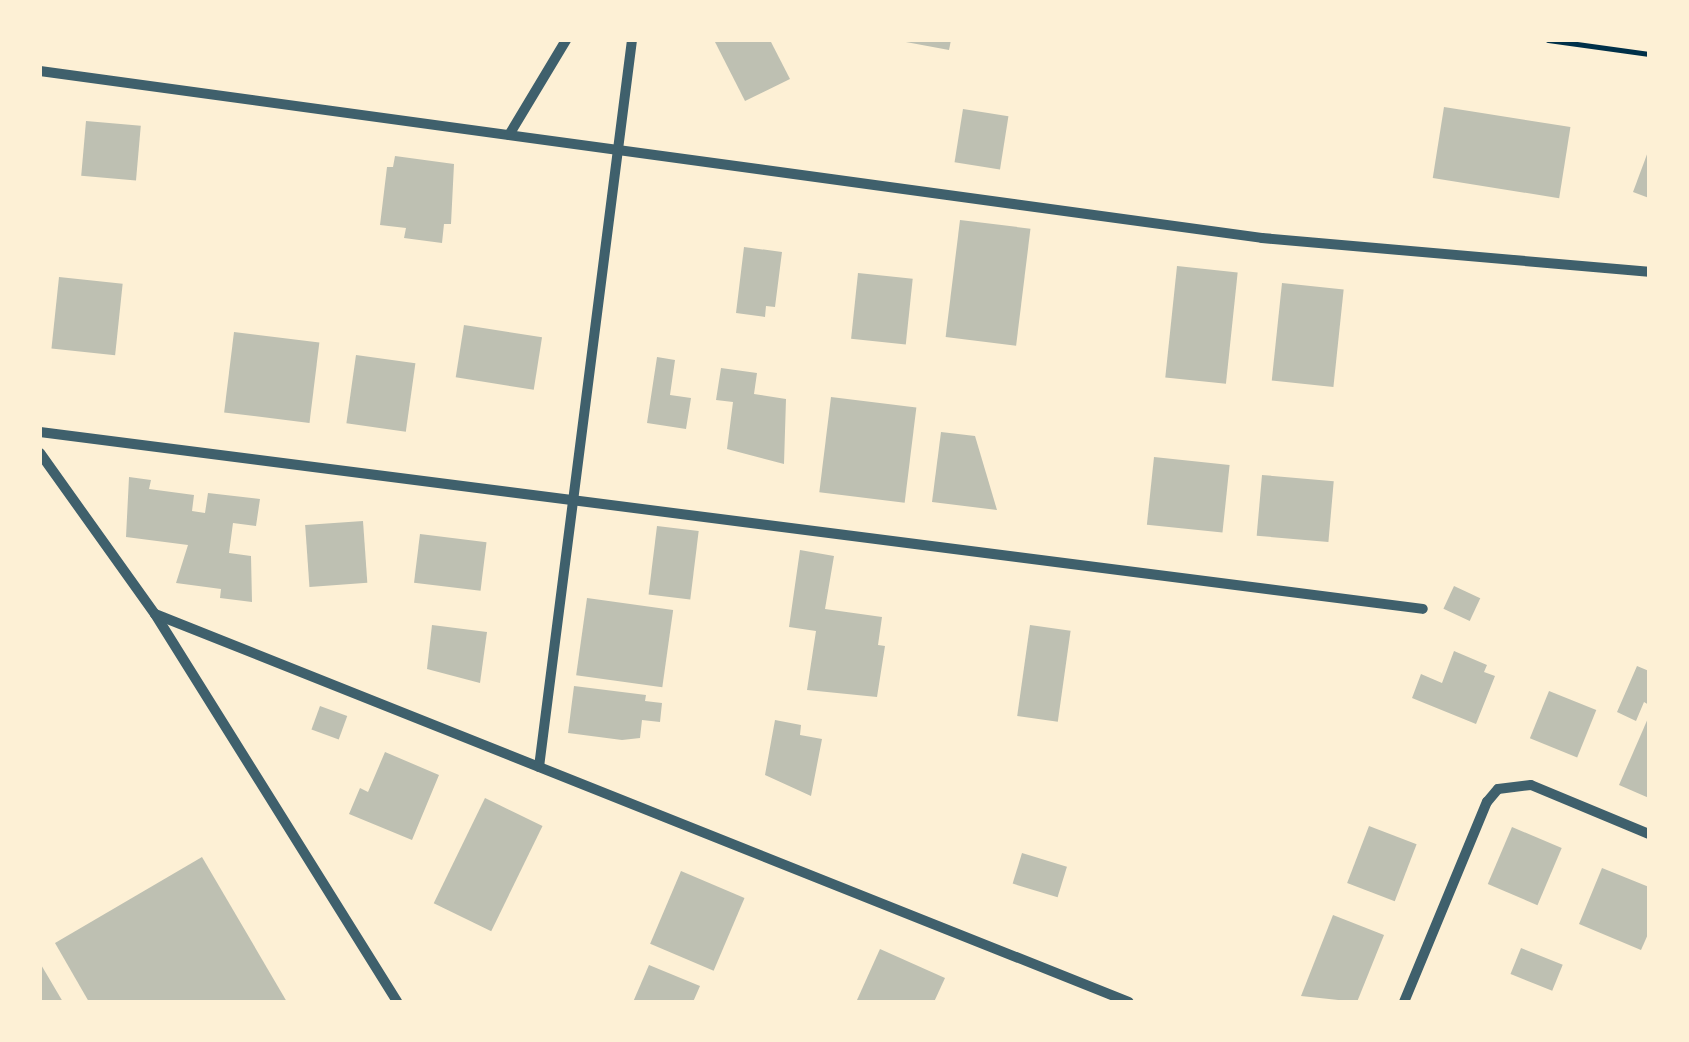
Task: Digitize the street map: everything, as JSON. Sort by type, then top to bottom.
[{"type":"street","points":[[510,135],[566,40]]},
{"type":"street","points":[[540,767],[632,40]]},
{"type":"street","points":[[40,71],[1298,242],[1649,272]]},
{"type":"street","points":[[40,432],[1423,609]]},
{"type":"street","points":[[40,454],[155,614],[397,1002]]},
{"type":"street","points":[[155,614],[1129,1002]]},
{"type":"street","points":[[1404,1002],[1498,789],[1531,785],[1649,834]]},
{"type":"path","points":[[1548,40],[1649,54]]},
{"type":"building","points":[[714,40],[770,40],[790,79],[745,101]]},
{"type":"building","points":[[895,40],[951,40],[949,50]]},
{"type":"building","points":[[1444,107],[1570,127],[1559,198],[1433,178]]},
{"type":"building","points":[[963,109],[1008,116],[1000,170],[955,162]]},
{"type":"building","points":[[86,121],[141,126],[136,181],[81,176]]},
{"type":"building","points":[[1649,149],[1649,198],[1633,192]]},
{"type":"building","points":[[395,156],[454,164],[451,224],[444,224],[442,243],[404,238],[406,228],[380,225],[387,167],[393,167]]},
{"type":"building","points":[[960,220],[1030,229],[1016,346],[946,337]]},
{"type":"building","points":[[744,247],[782,252],[775,307],[766,306],[765,317],[736,313]]},
{"type":"building","points":[[1177,266],[1238,272],[1226,384],[1165,377]]},
{"type":"building","points":[[858,273],[913,279],[906,344],[851,339]]},
{"type":"building","points":[[59,277],[123,284],[115,355],[51,349]]},
{"type":"building","points":[[1282,283],[1344,289],[1333,387],[1272,380]]},
{"type":"building","points":[[464,325],[542,337],[534,390],[456,377]]},
{"type":"building","points":[[234,332],[319,342],[309,423],[224,412]]},
{"type":"building","points":[[356,355],[415,363],[406,432],[346,423]]},
{"type":"building","points":[[657,357],[675,360],[670,395],[691,398],[686,429],[647,423]]},
{"type":"building","points":[[721,368],[757,373],[754,394],[786,399],[784,464],[727,449],[733,402],[716,400]]},
{"type":"building","points":[[831,397],[916,407],[905,503],[819,492]]},
{"type":"building","points":[[941,432],[975,436],[997,510],[932,502]]},
{"type":"building","points":[[1154,457],[1230,465],[1222,533],[1147,525]]},
{"type":"building","points":[[1262,475],[1334,481],[1328,542],[1257,536]]},
{"type":"building","points":[[129,477],[151,480],[149,489],[194,495],[192,511],[205,513],[208,493],[260,499],[256,526],[233,523],[229,553],[251,556],[252,602],[220,598],[221,589],[176,583],[188,545],[126,537]]},
{"type":"building","points":[[363,521],[367,583],[309,587],[305,525]]},
{"type":"building","points":[[657,526],[699,531],[690,600],[649,594]]},
{"type":"building","points":[[420,534],[487,542],[481,591],[414,583]]},
{"type":"building","points":[[800,550],[834,556],[825,609],[882,617],[878,645],[885,646],[877,697],[807,690],[816,631],[789,627]]},
{"type":"building","points":[[1454,586],[1480,598],[1470,621],[1443,609]]},
{"type":"building","points":[[587,598],[673,610],[662,687],[576,675]]},
{"type":"building","points":[[432,625],[487,632],[480,683],[427,669]]},
{"type":"building","points":[[1030,625],[1071,631],[1058,722],[1017,716]]},
{"type":"building","points":[[1454,651],[1487,665],[1484,672],[1495,676],[1476,724],[1412,698],[1421,674],[1442,683]]},
{"type":"building","points":[[1637,666],[1649,671],[1649,705],[1644,702],[1636,721],[1617,712]]},
{"type":"building","points":[[574,686],[646,695],[645,701],[662,703],[660,722],[642,720],[640,738],[622,740],[568,733]]},
{"type":"building","points":[[1549,691],[1596,710],[1577,757],[1530,738]]},
{"type":"building","points":[[320,706],[347,716],[339,739],[311,729]]},
{"type":"building","points":[[1649,716],[1649,798],[1619,785]]},
{"type":"building","points":[[775,720],[801,725],[800,735],[822,739],[811,796],[765,775]]},
{"type":"building","points":[[385,752],[439,775],[412,840],[349,814],[360,788],[368,792]]},
{"type":"building","points":[[485,798],[543,826],[491,931],[434,903]]},
{"type":"building","points":[[1369,826],[1417,844],[1395,901],[1347,883]]},
{"type":"building","points":[[1512,827],[1562,848],[1537,905],[1488,884]]},
{"type":"building","points":[[1022,853],[1067,867],[1058,897],[1013,884]]},
{"type":"building","points":[[202,857],[287,1002],[89,1002],[55,943]]},
{"type":"building","points":[[1602,868],[1649,887],[1649,932],[1641,950],[1579,924]]},
{"type":"building","points":[[681,871],[745,898],[714,971],[650,944]]},
{"type":"building","points":[[1333,915],[1384,935],[1357,1002],[1301,996]]},
{"type":"building","points":[[1521,948],[1563,965],[1552,991],[1511,974]]},
{"type":"building","points":[[880,949],[945,978],[934,1002],[857,1000]]},
{"type":"building","points":[[40,963],[63,1002],[40,1002]]},
{"type":"building","points":[[649,965],[700,986],[693,1002],[633,1002]]}]
